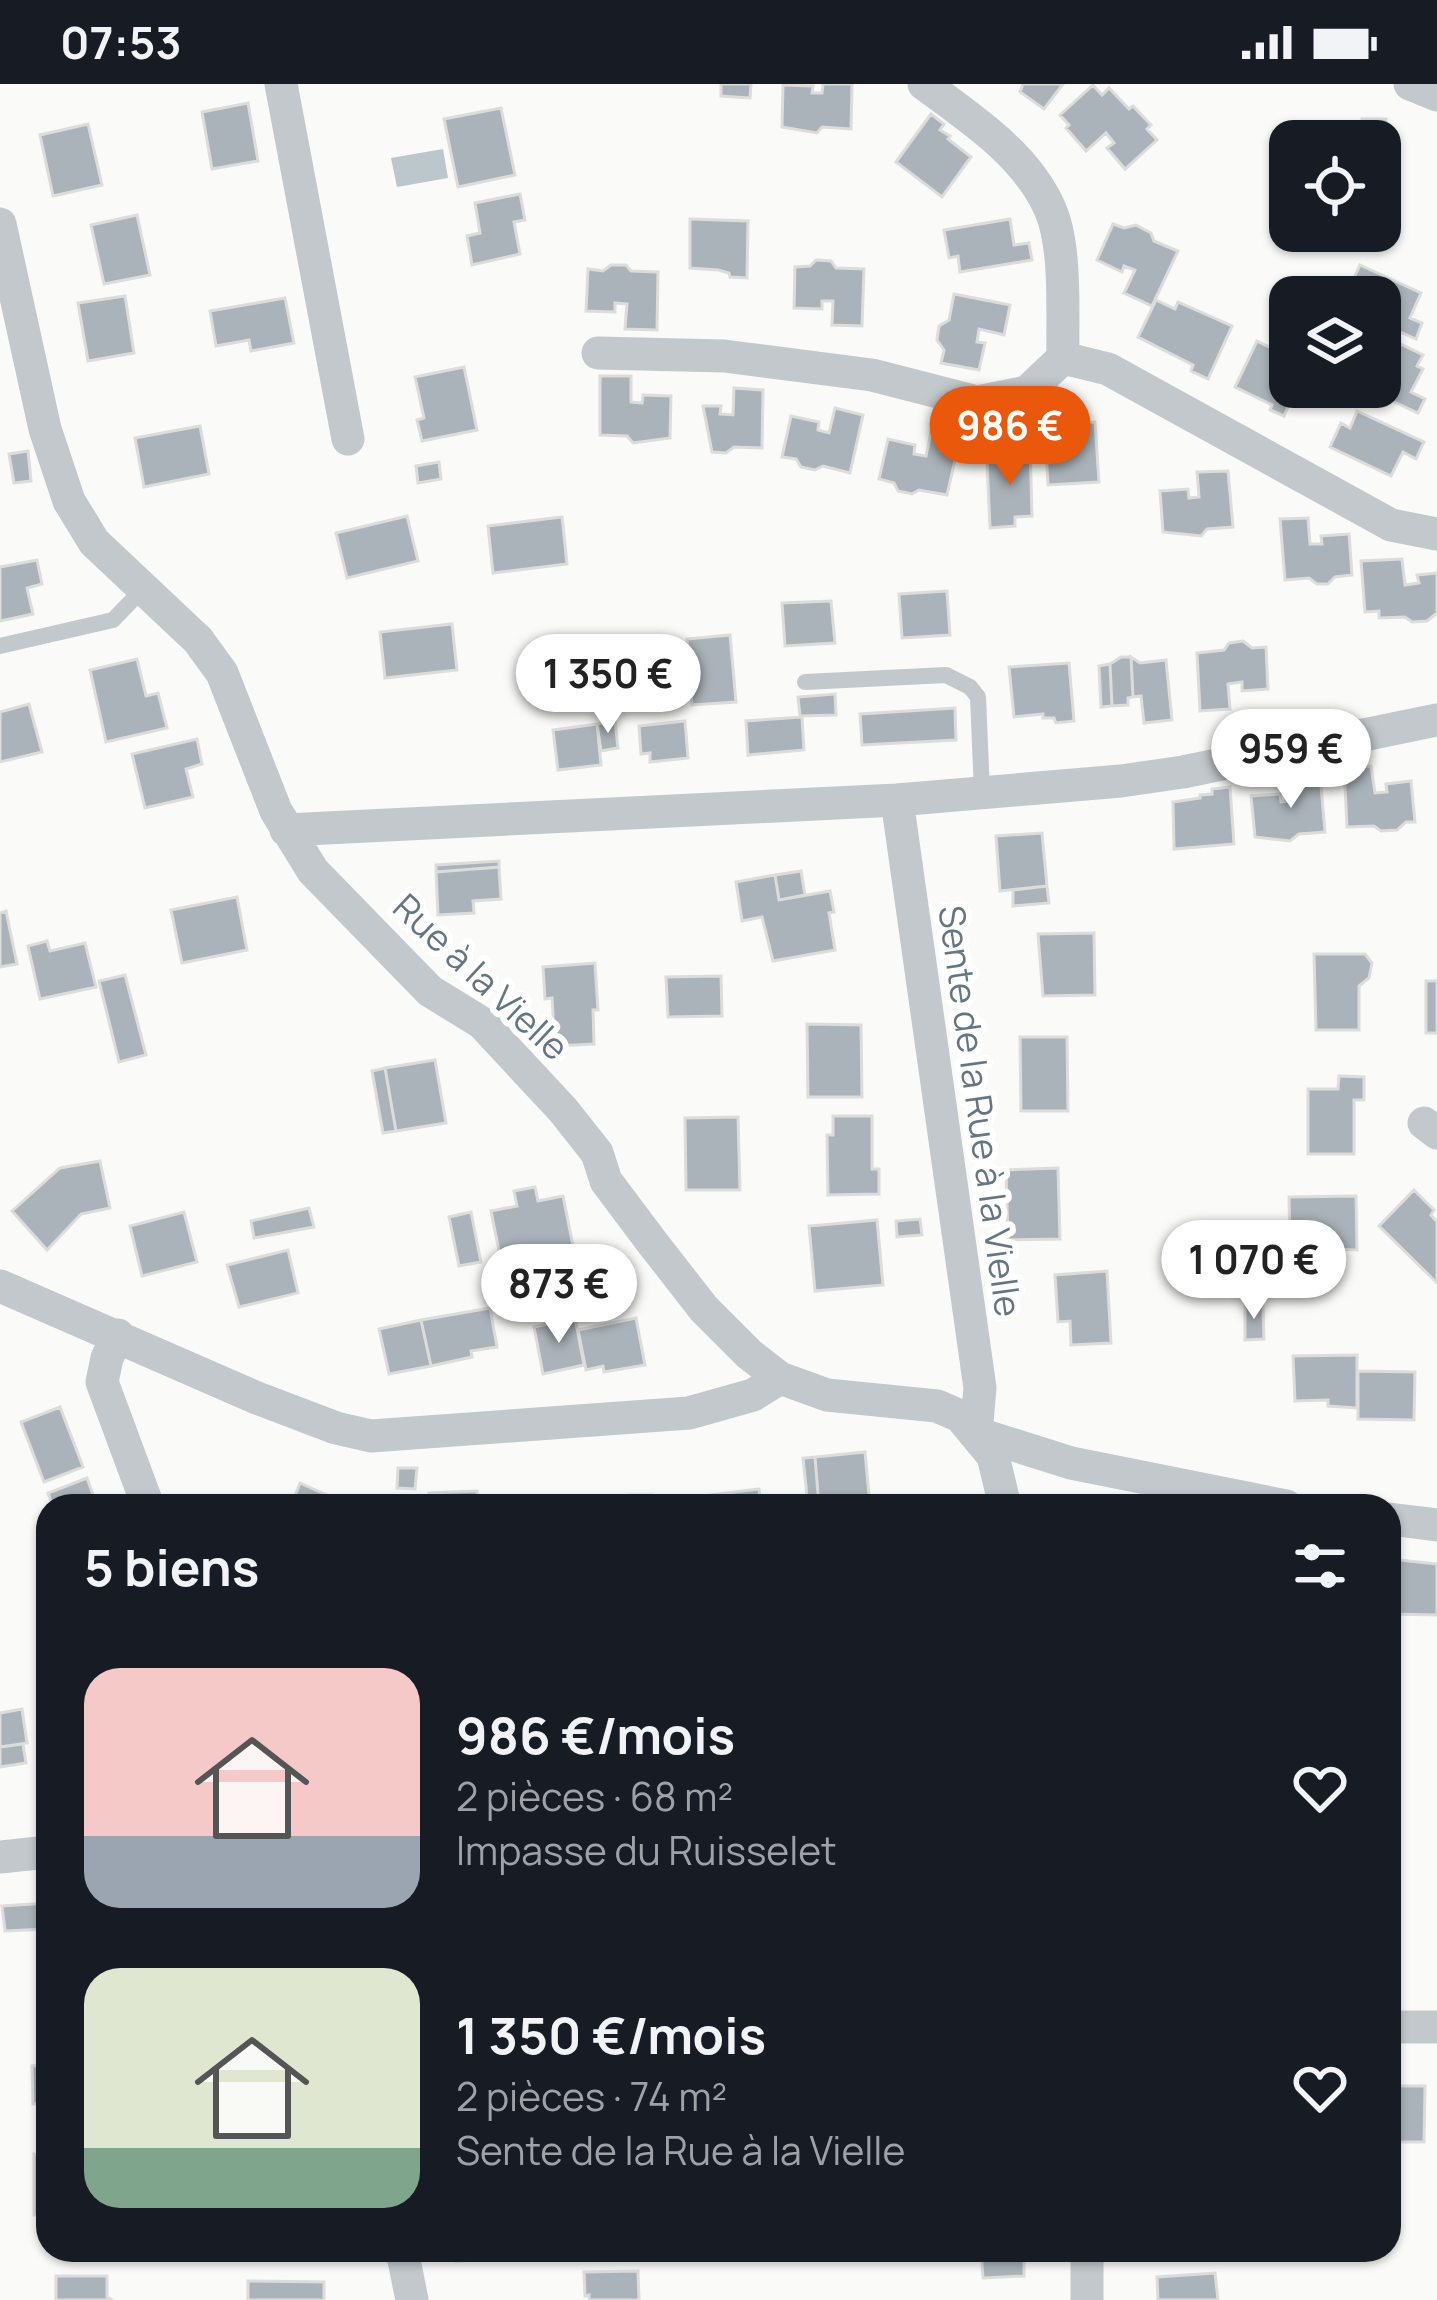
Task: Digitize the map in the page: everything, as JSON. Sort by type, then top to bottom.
[{"type":"street","points":[[281,84],[348,439]]},
{"type":"street","points":[[598,352],[724,356],[872,375],[977,402],[1027,392],[1064,358],[1060,263],[1051,210],[997,139],[924,84]]},
{"type":"street","points":[[1410,84],[1437,94]]},
{"type":"street","name":"Rue à la Vielle","points":[[0,224],[44,429],[69,501],[94,542],[198,640],[222,673],[243,735],[286,830],[313,871],[381,938],[394,958],[430,991],[482,1023],[563,1110],[597,1153],[606,1180],[704,1309],[780,1378],[827,1395],[937,1406],[960,1416],[976,1433],[1071,1462],[1227,1494]]},
{"type":"street","points":[[1064,358],[1108,369],[1391,525],[1437,534]]},
{"type":"street","points":[[286,830],[897,800],[1121,781],[1437,720]]},
{"type":"street","name":"Sente de la Rue à la Vielle","points":[[897,800],[980,1388],[976,1433]]},
{"type":"street","points":[[0,1286],[257,1399],[370,1436],[689,1413],[753,1395],[780,1378]]},
{"type":"street","points":[[118,1335],[102,1382],[144,1494]]},
{"type":"street","points":[[976,1433],[993,1456],[1002,1494]]},
{"type":"street","points":[[1401,1520],[1437,1525]]},
{"type":"street","points":[[0,1857],[36,1853]]},
{"type":"street","points":[[1401,2027],[1437,2027]]},
{"type":"street","points":[[404,2262],[412,2300]]},
{"type":"street","points":[[1087,2262],[1087,2300]]},
{"type":"lane","points":[[0,646],[113,620],[142,590]]},
{"type":"lane","points":[[806,682],[946,675],[970,687],[978,698],[982,792]]},
{"type":"shaded area","points":[[443,149],[448,178],[397,187],[391,158]]},
{"type":"building","points":[[721,84],[751,84],[750,98],[721,96]]},
{"type":"building","points":[[823,84],[852,84],[851,129],[822,127],[817,133],[782,127],[783,85],[813,86],[812,93],[822,93]]},
{"type":"building","points":[[1023,84],[1063,84],[1044,109],[1020,92]]},
{"type":"building","points":[[1093,85],[1102,95],[1109,88],[1129,109],[1133,106],[1151,125],[1147,129],[1157,140],[1125,169],[1107,148],[1114,143],[1106,133],[1086,151],[1060,115]]},
{"type":"building","points":[[248,103],[258,161],[212,169],[202,112]]},
{"type":"building","points":[[501,108],[515,175],[458,187],[444,119]]},
{"type":"building","points":[[931,114],[944,124],[940,130],[948,139],[971,157],[942,197],[896,162]]},
{"type":"building","points":[[88,124],[102,185],[53,196],[40,135]]},
{"type":"building","points":[[520,194],[525,220],[514,222],[520,254],[472,265],[467,236],[480,233],[475,203]]},
{"type":"building","points":[[137,215],[150,275],[104,284],[91,225]]},
{"type":"building","points":[[690,219],[748,221],[747,278],[690,268]]},
{"type":"building","points":[[1010,219],[1014,245],[1029,243],[1032,260],[960,272],[958,256],[949,258],[944,230]]},
{"type":"building","points":[[1113,224],[1136,225],[1151,233],[1154,241],[1178,251],[1152,306],[1124,293],[1135,270],[1124,266],[1122,272],[1097,260]]},
{"type":"building","points":[[816,260],[831,261],[836,268],[864,269],[862,326],[832,325],[833,301],[822,301],[822,309],[794,308],[795,267],[810,266]]},
{"type":"building","points":[[611,265],[658,272],[657,330],[625,329],[627,304],[615,303],[615,312],[586,311],[588,269],[603,271]]},
{"type":"building","points":[[1360,265],[1384,276],[1355,276]]},
{"type":"building","points":[[1401,284],[1421,293],[1410,318],[1422,323],[1416,339],[1401,332]]},
{"type":"building","points":[[954,294],[1010,305],[1004,335],[979,329],[977,342],[985,343],[979,370],[941,363],[944,350],[937,340],[939,326],[949,320]]},
{"type":"building","points":[[125,296],[134,353],[88,361],[78,303]]},
{"type":"building","points":[[285,298],[294,343],[251,351],[249,340],[216,346],[210,311]]},
{"type":"building","points":[[1156,300],[1175,309],[1178,302],[1232,326],[1208,379],[1191,371],[1193,365],[1138,337]]},
{"type":"building","points":[[1257,341],[1269,347],[1269,404],[1235,387]]},
{"type":"building","points":[[1401,344],[1423,355],[1417,366],[1423,369],[1411,392],[1425,399],[1418,413],[1401,405]]},
{"type":"building","points":[[464,367],[477,430],[422,441],[417,420],[424,418],[415,377]]},
{"type":"building","points":[[600,376],[631,376],[631,402],[642,403],[643,395],[671,396],[670,438],[633,443],[627,436],[600,435]]},
{"type":"building","points":[[734,388],[763,390],[762,448],[712,452],[703,406],[721,406],[720,414],[733,415]]},
{"type":"building","points":[[835,408],[863,415],[850,473],[823,466],[815,470],[801,467],[796,459],[782,457],[791,416],[819,422],[818,430],[829,433]]},
{"type":"building","points":[[1357,411],[1424,442],[1416,459],[1403,452],[1391,476],[1330,447],[1341,423],[1350,428]]},
{"type":"building","points":[[1095,422],[1099,482],[1048,485],[1045,434],[1072,432],[1082,429],[1083,423]]},
{"type":"building","points":[[200,426],[209,474],[144,487],[135,438]]},
{"type":"building","points":[[931,432],[960,438],[947,495],[898,491],[894,483],[879,479],[888,439],[915,445],[914,454],[926,456]]},
{"type":"building","points":[[1030,444],[1032,516],[1015,517],[1015,526],[990,528],[987,461],[1013,460],[1012,445]]},
{"type":"building","points":[[28,451],[31,481],[14,483],[9,454]]},
{"type":"building","points":[[439,462],[441,479],[418,483],[416,466]]},
{"type":"building","points":[[1228,471],[1233,527],[1207,529],[1201,536],[1163,532],[1160,491],[1188,489],[1189,498],[1199,497],[1197,472]]},
{"type":"building","points":[[407,516],[418,561],[347,578],[336,533]]},
{"type":"building","points":[[562,517],[567,564],[493,573],[488,526]]},
{"type":"building","points":[[1308,518],[1310,544],[1322,544],[1321,536],[1349,534],[1352,575],[1335,577],[1328,584],[1309,578],[1285,580],[1280,519]]},
{"type":"building","points":[[1402,559],[1405,585],[1419,583],[1417,575],[1437,573],[1437,613],[1427,621],[1379,618],[1379,611],[1365,612],[1361,561]]},
{"type":"building","points":[[37,560],[42,584],[27,588],[33,614],[0,621],[0,567]]},
{"type":"building","points":[[947,591],[950,635],[902,638],[899,594]]},
{"type":"building","points":[[831,601],[835,643],[785,646],[782,603]]},
{"type":"building","points":[[452,624],[457,670],[385,678],[380,632]]},
{"type":"building","points":[[730,635],[736,702],[692,705],[687,639]]},
{"type":"building","points":[[1243,641],[1252,648],[1266,647],[1268,689],[1242,691],[1242,682],[1228,684],[1230,709],[1200,711],[1197,653],[1224,650],[1229,643]]},
{"type":"building","points":[[1131,657],[1133,697],[1128,698],[1128,705],[1112,706],[1110,664]]},
{"type":"building","points":[[1131,657],[1140,663],[1166,660],[1172,720],[1144,723],[1141,696],[1133,697]]},
{"type":"building","points":[[137,659],[146,696],[158,693],[167,728],[106,742],[90,670]]},
{"type":"building","points":[[1069,663],[1074,721],[1056,723],[1043,714],[1014,717],[1009,667]]},
{"type":"building","points":[[1110,664],[1112,706],[1101,707],[1099,666]]},
{"type":"building","points":[[835,694],[836,715],[800,716],[798,697]]},
{"type":"building","points":[[29,704],[42,752],[0,762],[0,712]]},
{"type":"building","points":[[955,708],[956,740],[862,745],[860,714]]},
{"type":"building","points":[[802,717],[804,750],[748,755],[746,721]]},
{"type":"building","points":[[615,721],[618,748],[601,751],[597,724]]},
{"type":"building","points":[[685,721],[688,758],[650,762],[650,753],[641,754],[639,726]]},
{"type":"building","points":[[597,724],[601,765],[558,770],[553,730]]},
{"type":"building","points":[[197,739],[202,764],[186,769],[193,797],[145,808],[132,754]]},
{"type":"building","points":[[1371,766],[1375,793],[1387,792],[1386,784],[1411,781],[1415,822],[1406,822],[1397,830],[1347,827],[1344,767]]},
{"type":"building","points":[[1320,774],[1325,832],[1299,834],[1290,841],[1255,837],[1251,796],[1280,794],[1281,802],[1293,801],[1291,776]]},
{"type":"building","points":[[1230,787],[1234,844],[1174,849],[1173,802]]},
{"type":"building","points":[[1042,833],[1047,886],[1000,891],[996,836]]},
{"type":"building","points":[[499,861],[499,867],[436,872],[436,865]]},
{"type":"building","points":[[499,867],[501,899],[473,901],[474,913],[438,915],[436,872]]},
{"type":"building","points":[[801,871],[805,895],[779,900],[775,875]]},
{"type":"building","points":[[775,875],[779,900],[830,891],[835,950],[773,961],[762,917],[742,921],[736,882]]},
{"type":"building","points":[[1047,886],[1049,903],[1013,906],[1013,890]]},
{"type":"building","points":[[237,897],[247,950],[182,963],[171,910]]},
{"type":"building","points":[[6,911],[17,964],[0,967],[0,913]]},
{"type":"building","points":[[1094,933],[1095,995],[1043,996],[1038,934]]},
{"type":"building","points":[[47,941],[50,951],[85,943],[96,987],[40,999],[28,946]]},
{"type":"building","points":[[1314,954],[1365,954],[1372,963],[1369,978],[1359,986],[1359,1030],[1316,1030]]},
{"type":"building","points":[[595,963],[594,1044],[555,1046],[552,998],[545,999],[543,967]]},
{"type":"building","points":[[125,975],[146,1055],[119,1062],[99,981]]},
{"type":"building","points":[[721,976],[722,1016],[668,1017],[666,977]]},
{"type":"building","points":[[1426,981],[1437,981],[1437,1033],[1426,1033]]},
{"type":"building","points":[[807,1024],[861,1025],[862,1097],[808,1097]]},
{"type":"building","points":[[1020,1037],[1067,1037],[1068,1111],[1021,1111]]},
{"type":"building","points":[[435,1060],[446,1123],[396,1131],[385,1068]]},
{"type":"building","points":[[385,1068],[396,1131],[383,1133],[372,1071]]},
{"type":"building","points":[[1339,1076],[1364,1077],[1364,1100],[1354,1100],[1354,1154],[1308,1154],[1308,1089],[1338,1089]]},
{"type":"building","points":[[833,1116],[872,1116],[872,1169],[879,1169],[879,1194],[828,1195],[827,1135],[833,1135]]},
{"type":"building","points":[[738,1117],[740,1190],[686,1190],[685,1118]]},
{"type":"building","points":[[100,1161],[110,1208],[81,1214],[47,1250],[12,1211],[60,1168]]},
{"type":"building","points":[[1058,1168],[1060,1239],[1008,1240],[1006,1170]]},
{"type":"building","points":[[535,1187],[538,1201],[563,1196],[573,1246],[501,1261],[491,1211],[517,1206],[514,1191]]},
{"type":"building","points":[[1414,1190],[1434,1210],[1431,1215],[1437,1222],[1437,1283],[1379,1226]]},
{"type":"building","points":[[1356,1196],[1357,1250],[1290,1247],[1289,1197]]},
{"type":"building","points":[[309,1208],[314,1227],[254,1238],[251,1221]]},
{"type":"building","points":[[184,1212],[197,1262],[142,1276],[130,1226]]},
{"type":"building","points":[[471,1212],[481,1262],[459,1266],[449,1217]]},
{"type":"building","points":[[920,1219],[922,1235],[897,1237],[896,1221]]},
{"type":"building","points":[[877,1220],[883,1285],[815,1291],[809,1226]]},
{"type":"building","points":[[288,1250],[298,1293],[239,1307],[227,1265]]},
{"type":"building","points":[[1107,1271],[1111,1343],[1071,1345],[1070,1321],[1058,1322],[1055,1275]]},
{"type":"building","points":[[1245,1304],[1263,1305],[1264,1339],[1245,1340]]},
{"type":"building","points":[[490,1308],[497,1347],[431,1366],[421,1320]]},
{"type":"building","points":[[575,1318],[584,1365],[543,1374],[534,1327]]},
{"type":"building","points":[[636,1318],[645,1365],[586,1370],[578,1330]]},
{"type":"building","points":[[421,1320],[431,1366],[389,1374],[379,1329]]},
{"type":"building","points":[[1357,1355],[1357,1408],[1328,1406],[1328,1400],[1295,1401],[1293,1356]]},
{"type":"building","points":[[1358,1371],[1415,1372],[1414,1420],[1358,1419]]},
{"type":"building","points":[[60,1407],[83,1467],[44,1482],[21,1422]]},
{"type":"building","points":[[865,1452],[869,1494],[818,1494],[815,1457]]},
{"type":"building","points":[[815,1457],[818,1494],[807,1494],[803,1458]]},
{"type":"building","points":[[398,1468],[417,1468],[415,1489],[397,1488]]},
{"type":"building","points":[[87,1478],[93,1494],[48,1494]]},
{"type":"building","points":[[300,1483],[324,1494],[296,1494]]},
{"type":"building","points":[[759,1489],[760,1494],[718,1494]]},
{"type":"building","points":[[477,1491],[477,1494],[429,1494]]},
{"type":"building","points":[[1401,1560],[1437,1564],[1437,1615],[1401,1614]]},
{"type":"building","points":[[22,1709],[27,1743],[0,1747],[0,1713]]},
{"type":"building","points":[[23,1744],[26,1763],[0,1767],[0,1747]]},
{"type":"building","points":[[36,1904],[36,1930],[5,1931],[2,1906]]},
{"type":"building","points":[[32,2066],[36,2066],[33,2104]]},
{"type":"building","points":[[1401,2086],[1425,2086],[1424,2142],[1401,2142]]},
{"type":"building","points":[[34,2154],[36,2215],[34,2215]]},
{"type":"building","points":[[982,2262],[1024,2262],[1024,2276],[983,2278]]},
{"type":"building","points":[[638,2271],[639,2300],[589,2300],[585,2296],[584,2272]]},
{"type":"building","points":[[1215,2273],[1218,2300],[1158,2300],[1157,2277]]},
{"type":"building","points":[[56,2276],[107,2276],[107,2297],[112,2300],[56,2300]]},
{"type":"building","points":[[248,2281],[324,2282],[324,2300],[248,2300]]}]
